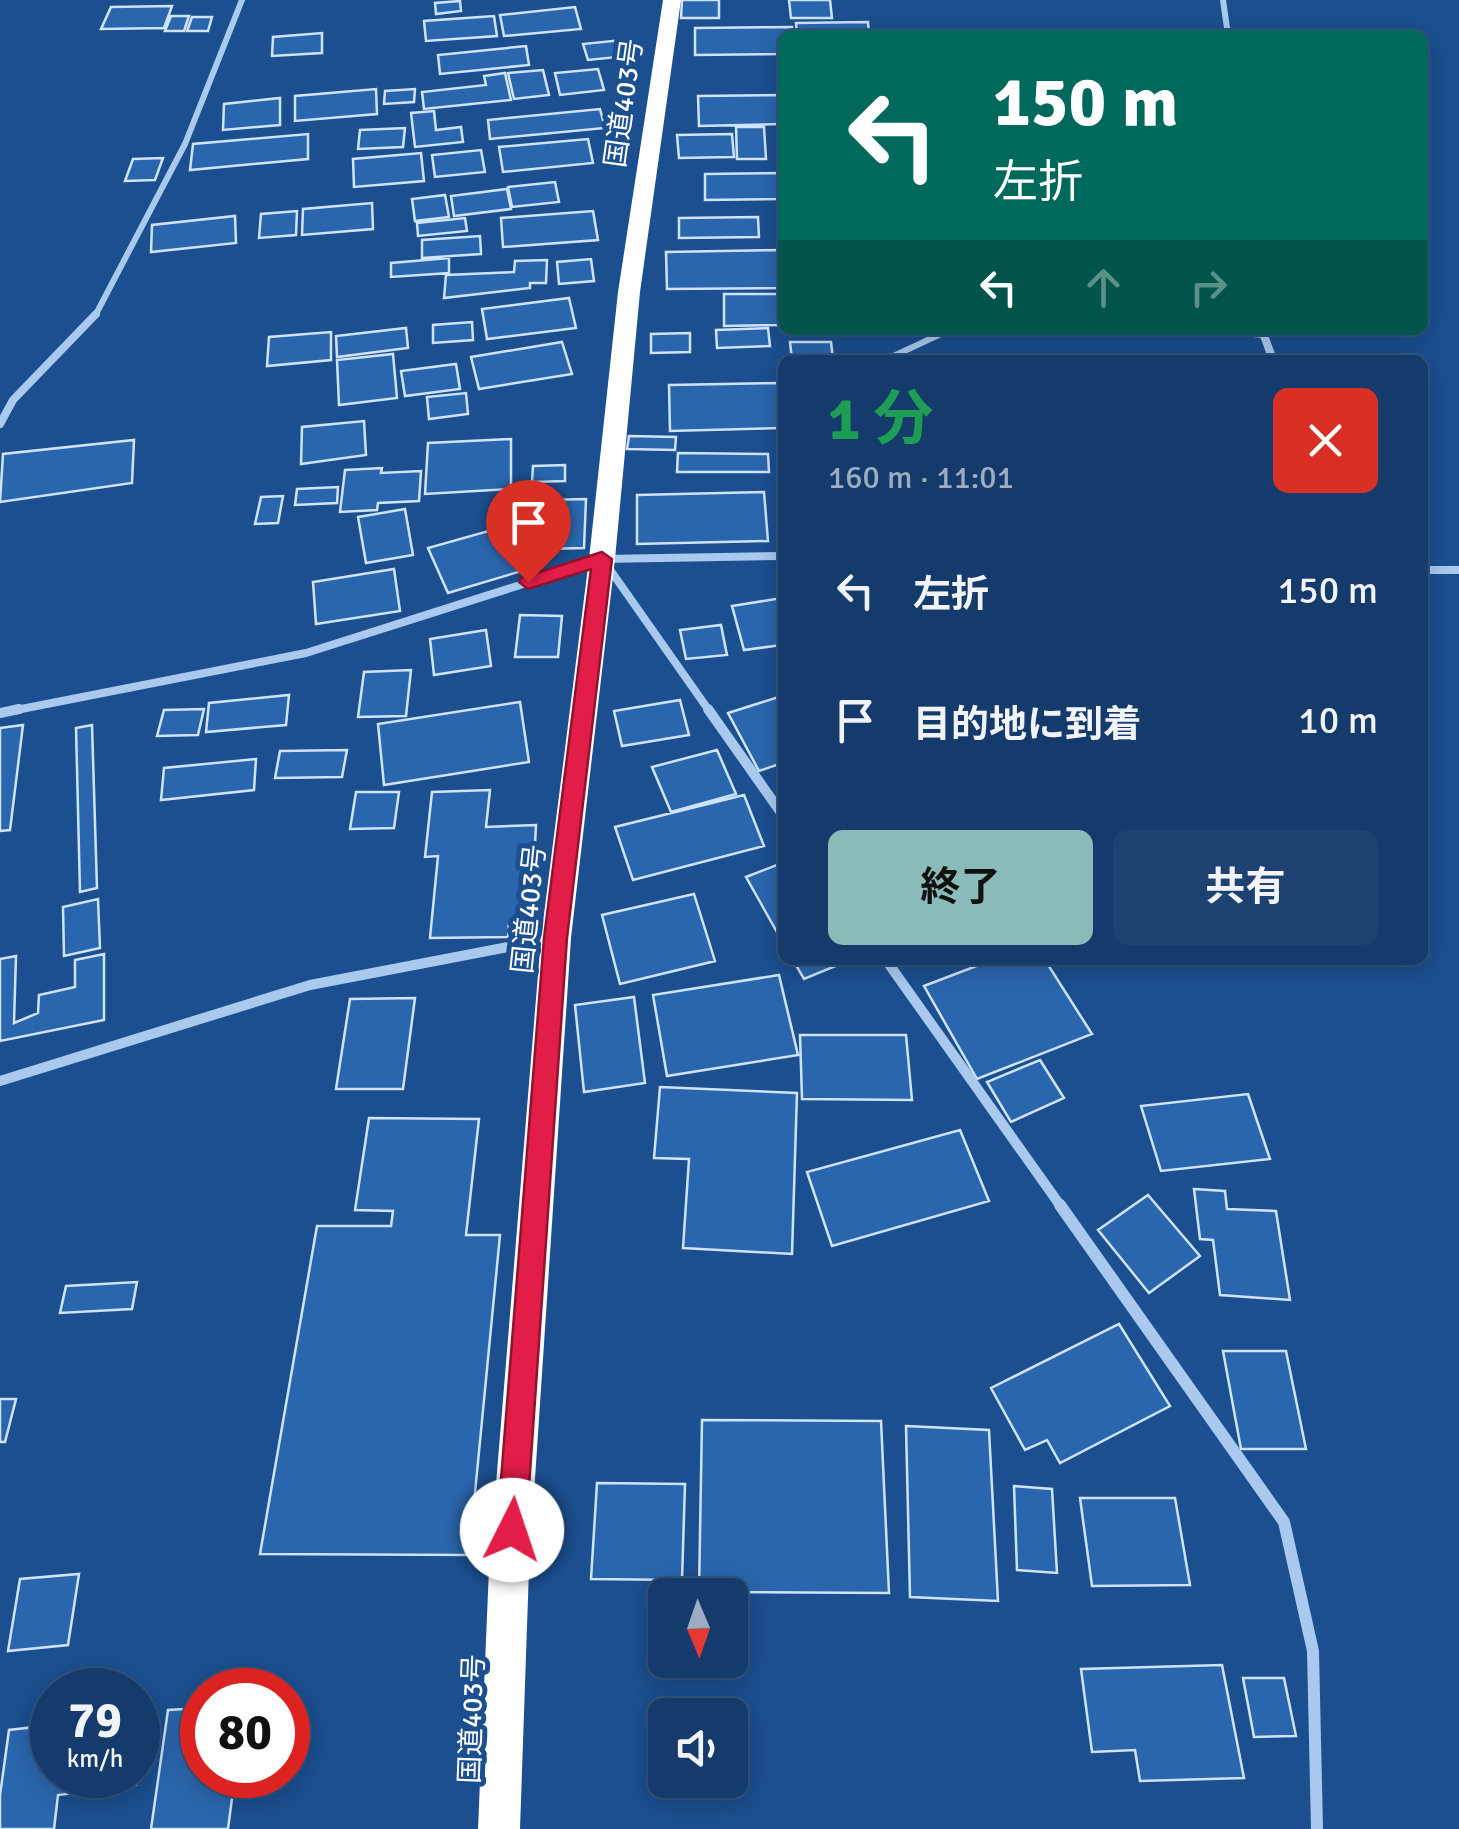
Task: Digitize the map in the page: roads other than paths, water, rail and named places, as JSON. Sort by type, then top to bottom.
[{"type":"highway","name":"国道403号","points":[[499,1829],[509,1569],[556,938],[602,559],[629,292],[672,0]]},
{"type":"street","points":[[0,424],[13,400],[95,316],[166,186],[242,0]]},
{"type":"street","points":[[1223,0],[1227,30]]},
{"type":"street","points":[[0,713],[306,653],[602,559],[778,556]]},
{"type":"street","points":[[602,559],[778,808]]},
{"type":"street","points":[[1428,570],[1459,570]]},
{"type":"street","points":[[0,1080],[310,985],[556,938]]},
{"type":"street","points":[[890,965],[1284,1522],[1313,1651],[1317,1829]]},
{"type":"lane","points":[[895,355],[938,335]]}]
